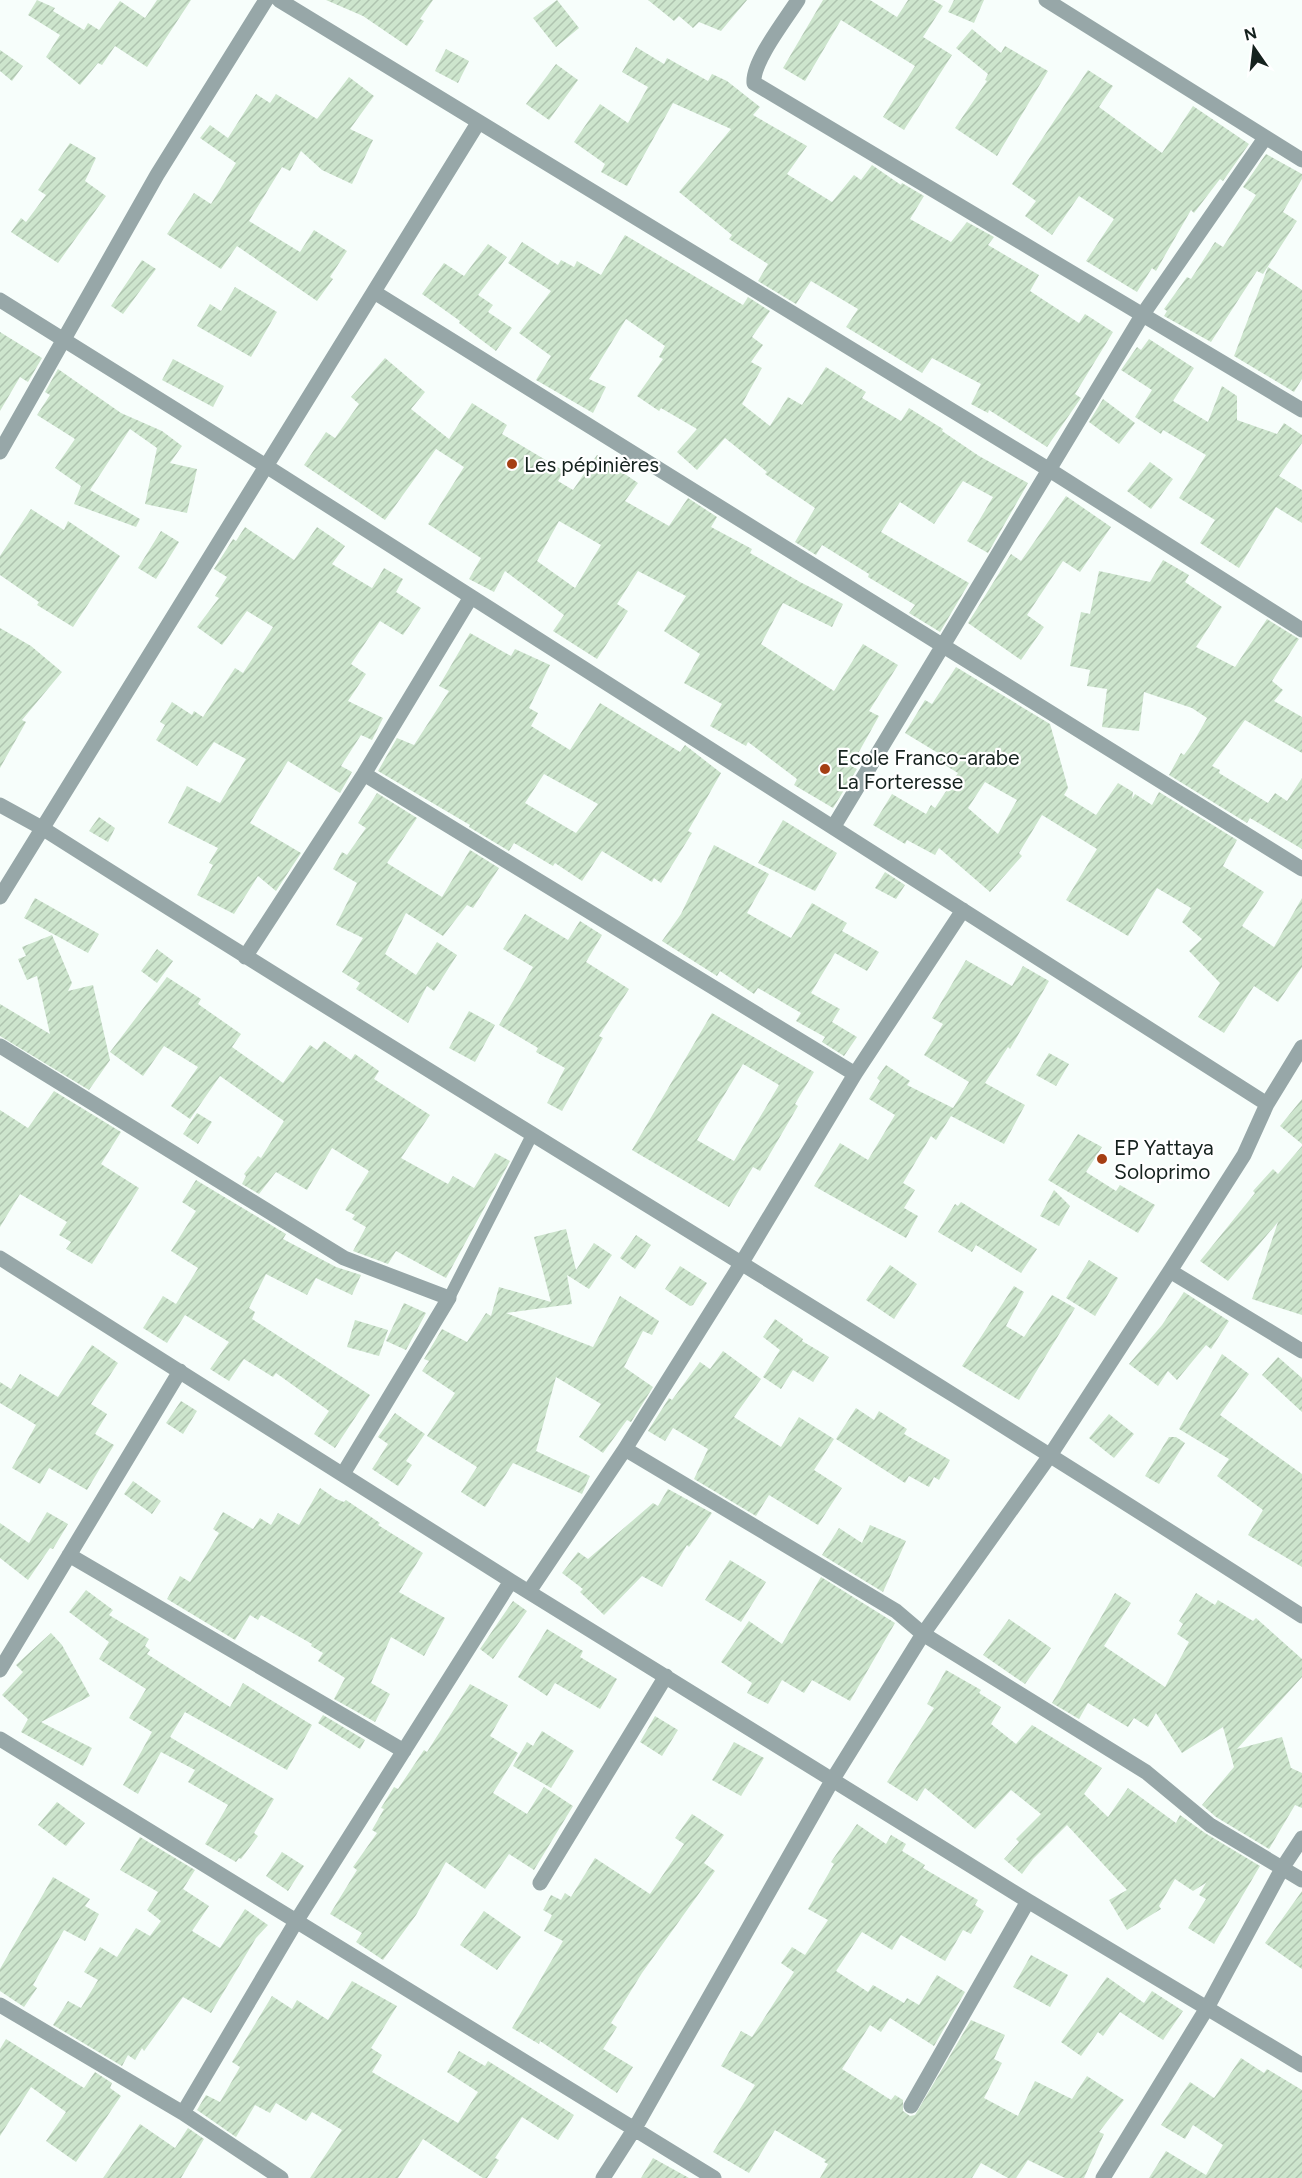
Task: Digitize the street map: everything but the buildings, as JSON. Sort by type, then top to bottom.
[{"type":"street","points":[[0,452],[157,175],[266,0]]},
{"type":"street","points":[[279,0],[1047,470],[1302,630]]},
{"type":"street","points":[[798,0],[759,62],[753,75],[754,83],[1302,410]]},
{"type":"street","points":[[1047,0],[1302,160]]},
{"type":"street","points":[[0,897],[478,123]]},
{"type":"street","points":[[834,826],[1143,314],[1265,138]]},
{"type":"street","points":[[374,292],[1302,869]]},
{"type":"street","points":[[0,300],[834,826],[1267,1104]]},
{"type":"street","points":[[245,957],[364,774],[471,597]]},
{"type":"street","points":[[364,774],[855,1074]]},
{"type":"street","points":[[0,805],[42,828],[245,957],[1051,1454],[1302,1616]]},
{"type":"street","points":[[530,1590],[625,1449],[741,1264],[855,1074],[963,910]]},
{"type":"street","points":[[0,1046],[344,1258],[449,1298],[343,1474]]},
{"type":"street","points":[[603,2178],[635,2128],[833,1779],[923,1634],[1051,1454],[1170,1271],[1244,1155],[1267,1104],[1302,1047]]},
{"type":"street","points":[[0,1258],[512,1581],[530,1590],[1028,1900],[1302,2065]]},
{"type":"street","points":[[1170,1271],[1302,1351]]},
{"type":"street","points":[[0,1670],[180,1371]]},
{"type":"street","points":[[625,1449],[780,1539],[896,1611],[923,1634],[1146,1772],[1210,1825],[1302,1880]]},
{"type":"street","points":[[69,1555],[404,1750]]},
{"type":"street","points":[[183,2113],[297,1920],[512,1581]]},
{"type":"street","points":[[540,1883],[666,1676]]},
{"type":"street","points":[[0,1739],[714,2178]]},
{"type":"street","points":[[1104,2178],[1208,2008],[1283,1867],[1302,1838]]},
{"type":"street","points":[[910,2106],[1028,1900]]},
{"type":"street","points":[[0,2005],[183,2113],[281,2178]]},
{"type":"lane","points":[[449,1298],[532,1135]]},
{"type":"place","name":"Les pépinières","points":[[512,464]]},
{"type":"place","name":"Ecole Franco-arabe La Forteresse","points":[[825,769]]},
{"type":"place","name":"EP Yattaya Soloprimo","points":[[1102,1159]]}]
